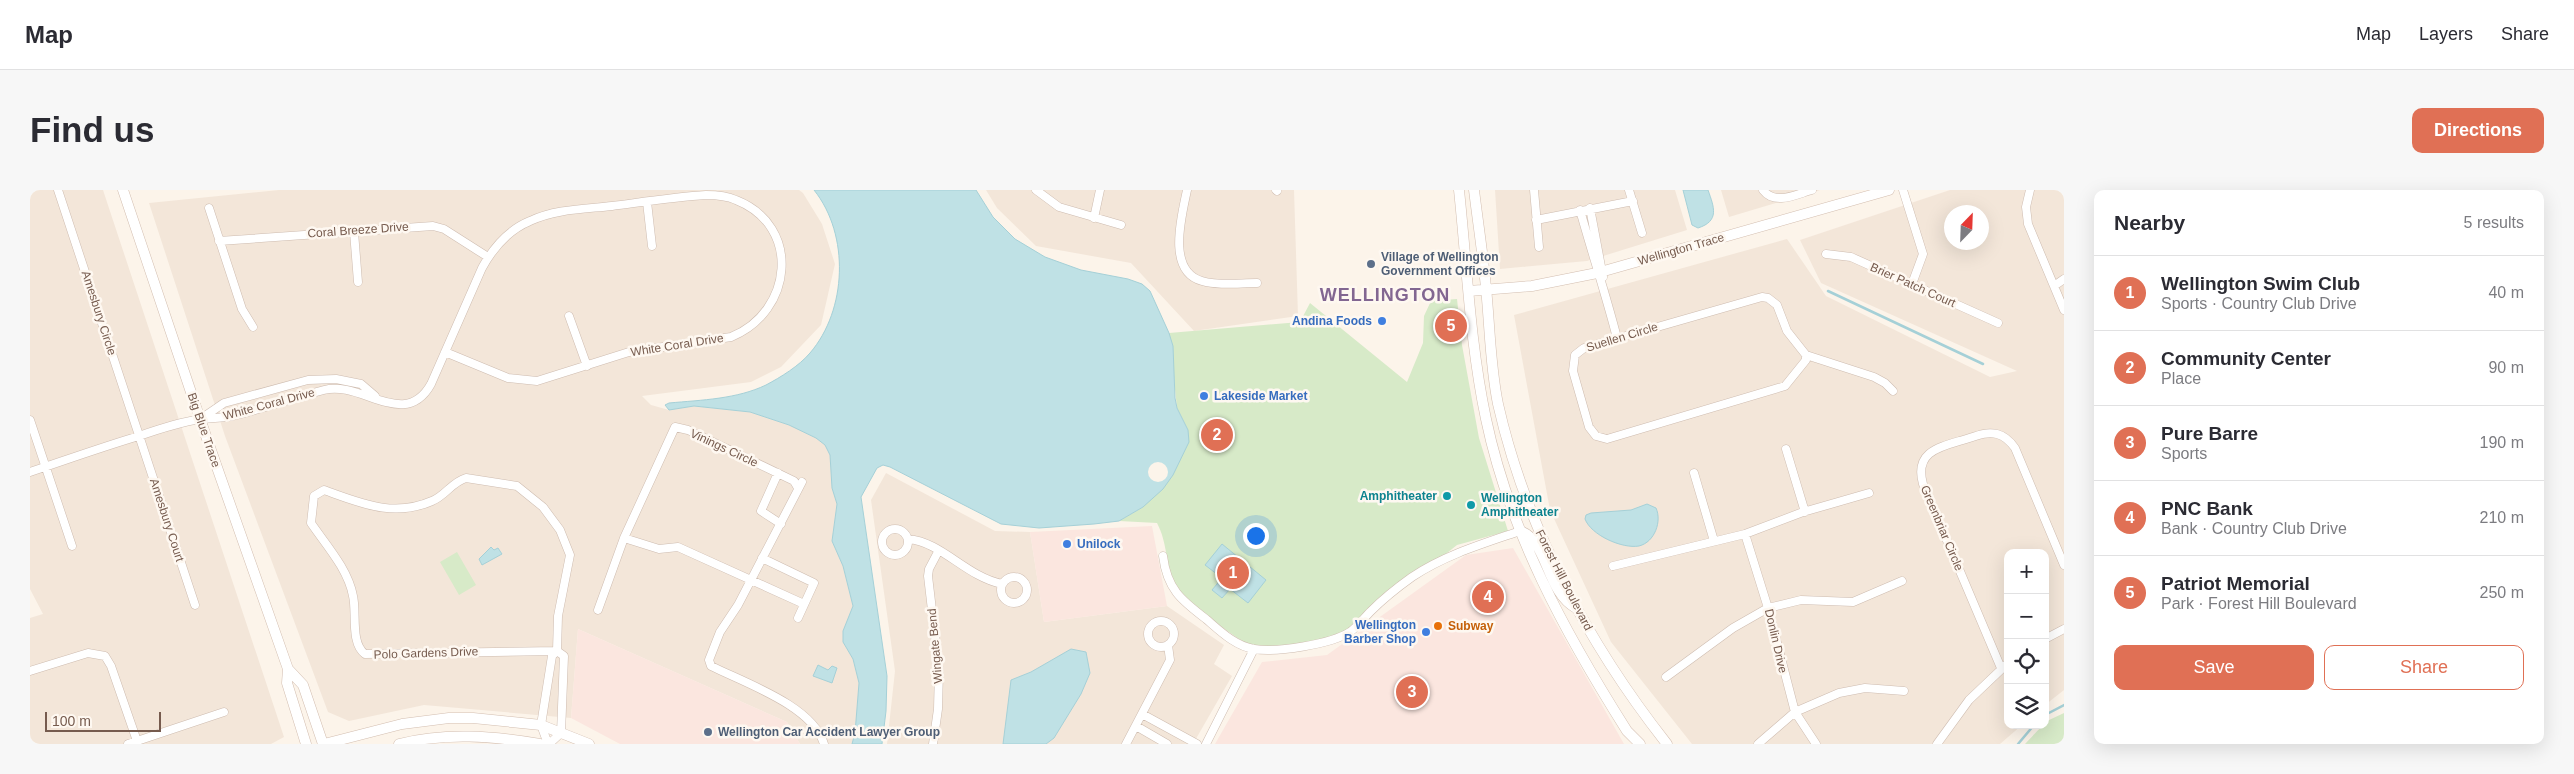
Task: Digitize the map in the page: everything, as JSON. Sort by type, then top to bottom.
[{"type":"street","name":"Amesbury Circle","points":[[58,190],[139,435]]},
{"type":"street","name":"Big Blue Trace","points":[[123,190],[200,420],[288,669],[287,683],[306,744]]},
{"type":"street","points":[[1036,190],[1059,207],[1121,225]]},
{"type":"street","points":[[1094,218],[1100,190]]},
{"type":"street","points":[[1187,190],[1178,237],[1184,265],[1191,276],[1202,282],[1216,284],[1257,283]]},
{"type":"street","name":"Forest Hill Boulevard","points":[[1459,190],[1474,353],[1486,420],[1496,460],[1520,531],[1570,638],[1627,731],[1640,744]]},
{"type":"street","name":"Forest Hill Boulevard","points":[[1474,190],[1486,290],[1488,339],[1501,413],[1530,508],[1577,609],[1621,683],[1666,744]]},
{"type":"street","points":[[1534,190],[1539,247]]},
{"type":"street","points":[[1629,190],[1642,233]]},
{"type":"street","points":[[1763,190],[1767,195],[1776,199],[1812,190]]},
{"type":"street","name":"Wellington Trace","points":[[1469,291],[1532,286],[1600,272],[1889,190]]},
{"type":"street","points":[[1903,190],[1923,254],[1912,284]]},
{"type":"street","points":[[2030,190],[2026,207],[2026,218],[2064,310]]},
{"type":"street","name":"White Coral Drive","points":[[200,420],[230,416],[327,389],[357,392],[398,405],[409,404],[420,398],[431,384],[445,352],[488,257],[506,236],[540,216],[647,202],[718,196],[735,200],[750,207],[767,223],[778,243],[782,265],[778,291],[764,315],[751,326],[736,334],[719,339],[648,347],[549,378],[520,381],[497,375],[445,352]]},
{"type":"street","points":[[1536,220],[1633,201]]},
{"type":"street","points":[[647,202],[652,246]]},
{"type":"street","points":[[209,208],[242,309],[254,327]]},
{"type":"street","points":[[1590,208],[1600,272]]},
{"type":"street","points":[[1580,210],[1600,272],[1617,338]]},
{"type":"street","name":"Coral Breeze Drive","points":[[219,241],[426,226],[439,227],[488,257]]},
{"type":"street","points":[[354,232],[358,282]]},
{"type":"street","name":"Brier Patch Court","points":[[1826,254],[1851,257],[1998,323]]},
{"type":"street","points":[[2054,286],[2064,279]]},
{"type":"street","name":"Suellen Circle","points":[[1762,297],[1768,298],[1777,305],[1787,331],[1806,355],[1806,360],[1785,386],[1607,440],[1596,436],[1589,427],[1572,366],[1579,350],[1762,297]]},
{"type":"street","points":[[570,316],[586,366]]},
{"type":"street","points":[[1806,355],[1880,379],[1893,391]]},
{"type":"street","name":"White Coral Drive","points":[[200,420],[224,403],[308,380],[336,379],[361,384],[380,400]]},
{"type":"street","points":[[30,420],[72,546]]},
{"type":"street","points":[[30,472],[139,435],[200,420]]},
{"type":"street","name":"Vinings Circle","points":[[598,610],[624,538],[676,427],[688,430],[794,481],[800,485],[738,605],[720,632],[708,660],[711,666],[805,714],[818,728],[824,744]]},
{"type":"street","name":"Greenbriar Circle","points":[[2001,668],[1923,484],[1921,473],[1925,458],[1937,448],[1982,434],[1998,434],[2007,439],[2015,448],[2064,564]]},
{"type":"street","name":"Amesbury Court","points":[[139,435],[196,605]]},
{"type":"street","points":[[1786,449],[1805,512]]},
{"type":"street","points":[[778,473],[761,511],[781,524]]},
{"type":"street","points":[[1694,473],[1714,541]]},
{"type":"street","name":"Polo Gardens Drive","points":[[557,651],[552,656],[541,725],[549,744],[561,733],[564,656],[557,651],[365,654],[358,645],[353,595],[350,584],[340,565],[311,523],[314,496],[324,490],[383,509],[421,505],[433,501],[456,482],[466,478],[518,486],[536,499],[550,515],[560,530],[570,555],[558,616],[557,651]]},
{"type":"street","points":[[1613,566],[1745,534],[1805,512],[1868,493]]},
{"type":"street","points":[[1163,556],[1165,572],[1172,589],[1184,602],[1232,640],[1254,649],[1289,648],[1329,642],[1350,632],[1373,609],[1412,577],[1447,557],[1520,531],[1527,534],[1535,542],[1558,592],[1565,601],[1577,609]]},
{"type":"street","name":"Donlin Drive","points":[[1745,534],[1768,608],[1795,712],[1816,744]]},
{"type":"street","points":[[624,538],[659,549],[678,547],[804,604]]},
{"type":"street","points":[[908,539],[920,541],[939,550],[967,571],[1002,584]]},
{"type":"street","name":"Wingate Bend","points":[[933,744],[938,709],[939,670],[928,576],[929,569],[939,550]]},
{"type":"street","points":[[762,558],[814,583],[798,618]]},
{"type":"street","points":[[1666,677],[1733,628],[1768,608],[1801,600],[1853,602],[1902,581]]},
{"type":"street","points":[[2049,637],[2064,629]]},
{"type":"street","points":[[1126,744],[1170,660],[1168,645]]},
{"type":"street","points":[[1206,744],[1254,649]]},
{"type":"street","points":[[30,671],[88,653],[94,652],[105,656],[112,666],[137,741]]},
{"type":"street","points":[[1937,744],[1969,700],[2004,666]]},
{"type":"street","name":"Big Blue Trace","points":[[288,669],[303,685],[324,744]]},
{"type":"street","points":[[1758,744],[1795,712],[1839,693],[1865,688],[1904,691]]},
{"type":"street","points":[[128,744],[224,712]]},
{"type":"street","points":[[1142,714],[1197,744]]},
{"type":"street","points":[[324,744],[402,724],[441,718],[482,718],[541,725],[589,744]]},
{"type":"street","points":[[1156,738],[1163,725]]},
{"type":"street","points":[[1136,726],[1167,744]]},
{"type":"street","points":[[399,744],[431,738],[478,736],[540,744]]},
{"type":"shaded area","points":[[30,190],[103,190],[284,737],[271,744],[30,744],[30,618],[43,614],[30,589]]},
{"type":"shaded area","points":[[279,190],[799,190],[803,193],[822,224],[835,264],[821,325],[781,367],[751,382],[642,396],[651,405],[669,410],[694,406],[750,412],[789,425],[816,438],[825,445],[830,455],[832,488],[837,504],[832,541],[843,566],[853,606],[843,631],[843,642],[853,659],[859,683],[855,733],[852,744],[800,744],[787,722],[578,629],[571,718],[424,705],[349,721],[328,712],[225,436],[149,203]]},
{"type":"shaded area","points":[[986,190],[1294,190],[1298,316],[1194,331],[1131,263],[1036,246],[997,208]]},
{"type":"shaded area","points":[[1495,190],[1675,190],[1687,230],[1587,261],[1500,269]]},
{"type":"shaded area","points":[[1721,190],[1820,190],[1729,217]]},
{"type":"shaded area","points":[[1950,190],[2064,190],[2064,690],[2049,702],[2049,549],[2004,549],[2004,729],[2017,729],[2000,744],[1692,744],[1611,642],[1550,510],[1514,315],[1787,239],[1826,296],[1990,377],[2017,371],[1821,283],[1800,240]]},
{"type":"shaded area","points":[[886,473],[995,531],[1030,532],[1044,622],[1167,606],[1224,645],[1214,664],[1232,676],[1193,744],[887,744],[895,671],[871,500]]},
{"type":"shaded area","points":[[1152,526],[1167,606],[1044,622],[1030,532]]},
{"type":"shaded area","points":[[1513,548],[1624,744],[1215,744],[1262,662],[1327,655],[1466,555]]},
{"type":"shaded area","points":[[578,629],[787,722],[800,744],[620,744],[571,718]]},
{"type":"green space","points":[[1457,299],[1462,345],[1479,438],[1508,531],[1457,545],[1337,641],[1254,649],[1198,609],[1179,591],[1171,576],[1163,538],[1157,523],[1119,521],[1143,507],[1188,430],[1177,408],[1169,333],[1300,322],[1310,303],[1407,382],[1423,343],[1424,316],[1431,301]]},
{"type":"green space","points":[[457,552],[476,585],[459,595],[440,562]]},
{"type":"green space","points":[[2064,713],[2064,744],[2025,744],[2039,729],[2049,729],[2049,720]]},
{"type":"water","points":[[814,190],[976,190],[993,217],[1015,239],[1045,257],[1081,270],[1128,279],[1142,284],[1150,291],[1169,333],[1173,346],[1175,398],[1177,408],[1188,430],[1189,442],[1173,475],[1163,489],[1143,507],[1119,521],[1039,528],[1001,524],[890,467],[883,465],[877,468],[861,497],[887,676],[886,711],[882,744],[852,744],[855,733],[859,683],[853,659],[843,642],[843,631],[853,606],[843,566],[832,541],[837,504],[832,488],[830,455],[825,445],[816,438],[789,425],[750,412],[694,406],[669,410],[665,405],[731,396],[755,390],[784,375],[810,353],[822,335],[831,316],[837,294],[839,272],[834,228],[826,208]]},
{"type":"water","points":[[1683,190],[1708,190],[1714,213],[1710,222],[1698,228],[1692,225]]},
{"type":"water","points":[[1647,504],[1656,508],[1658,513],[1657,525],[1653,536],[1645,544],[1639,546],[1624,545],[1608,540],[1588,525],[1585,519],[1586,515],[1591,513],[1631,510]]},
{"type":"water","points":[[1222,544],[1266,580],[1248,603],[1230,589],[1222,598],[1212,590],[1222,578],[1205,565]]},
{"type":"water","points":[[491,547],[494,550],[498,548],[502,554],[482,565],[479,559]]},
{"type":"water","points":[[1071,649],[1086,652],[1090,673],[1081,694],[1054,738],[1046,744],[1003,744],[1011,680],[1031,672]]},
{"type":"water","points":[[818,665],[828,670],[832,666],[837,668],[832,683],[813,676]]},
{"type":"pier","points":[[1158,462],[1165,465],[1168,472],[1165,479],[1158,482],[1151,479],[1148,472],[1151,465]]},
{"type":"waterway","points":[[1828,291],[1983,364]]},
{"type":"waterway","points":[[2049,713],[2064,705]]},
{"type":"waterway","points":[[2018,744],[2031,729]]},
{"type":"place","name":"Village of Wellington Government Offices","points":[[1371,264]]},
{"type":"place","name":"Andina Foods","points":[[1382,321]]},
{"type":"place","name":"Patriot Memorial","points":[[1451,326]]},
{"type":"place","name":"Lakeside Market","points":[[1204,396]]},
{"type":"place","name":"Community Center","points":[[1217,435]]},
{"type":"place","name":"Amphitheater","points":[[1447,496]]},
{"type":"place","name":"Wellington Amphitheater","points":[[1471,505]]},
{"type":"place","name":"Unilock","points":[[1067,544]]},
{"type":"place","name":"Wellington Swim Club","points":[[1233,573]]},
{"type":"place","name":"PNC Bank","points":[[1488,597]]},
{"type":"place","name":"Subway","points":[[1438,626]]},
{"type":"place","name":"Wellington Barber Shop","points":[[1426,632]]},
{"type":"place","name":"Pure Barre","points":[[1412,692]]},
{"type":"place","name":"Wellington Car Accident Lawyer Group","points":[[708,732]]},
{"type":"district","name":"WELLINGTON","points":[[1385,295]]}]
